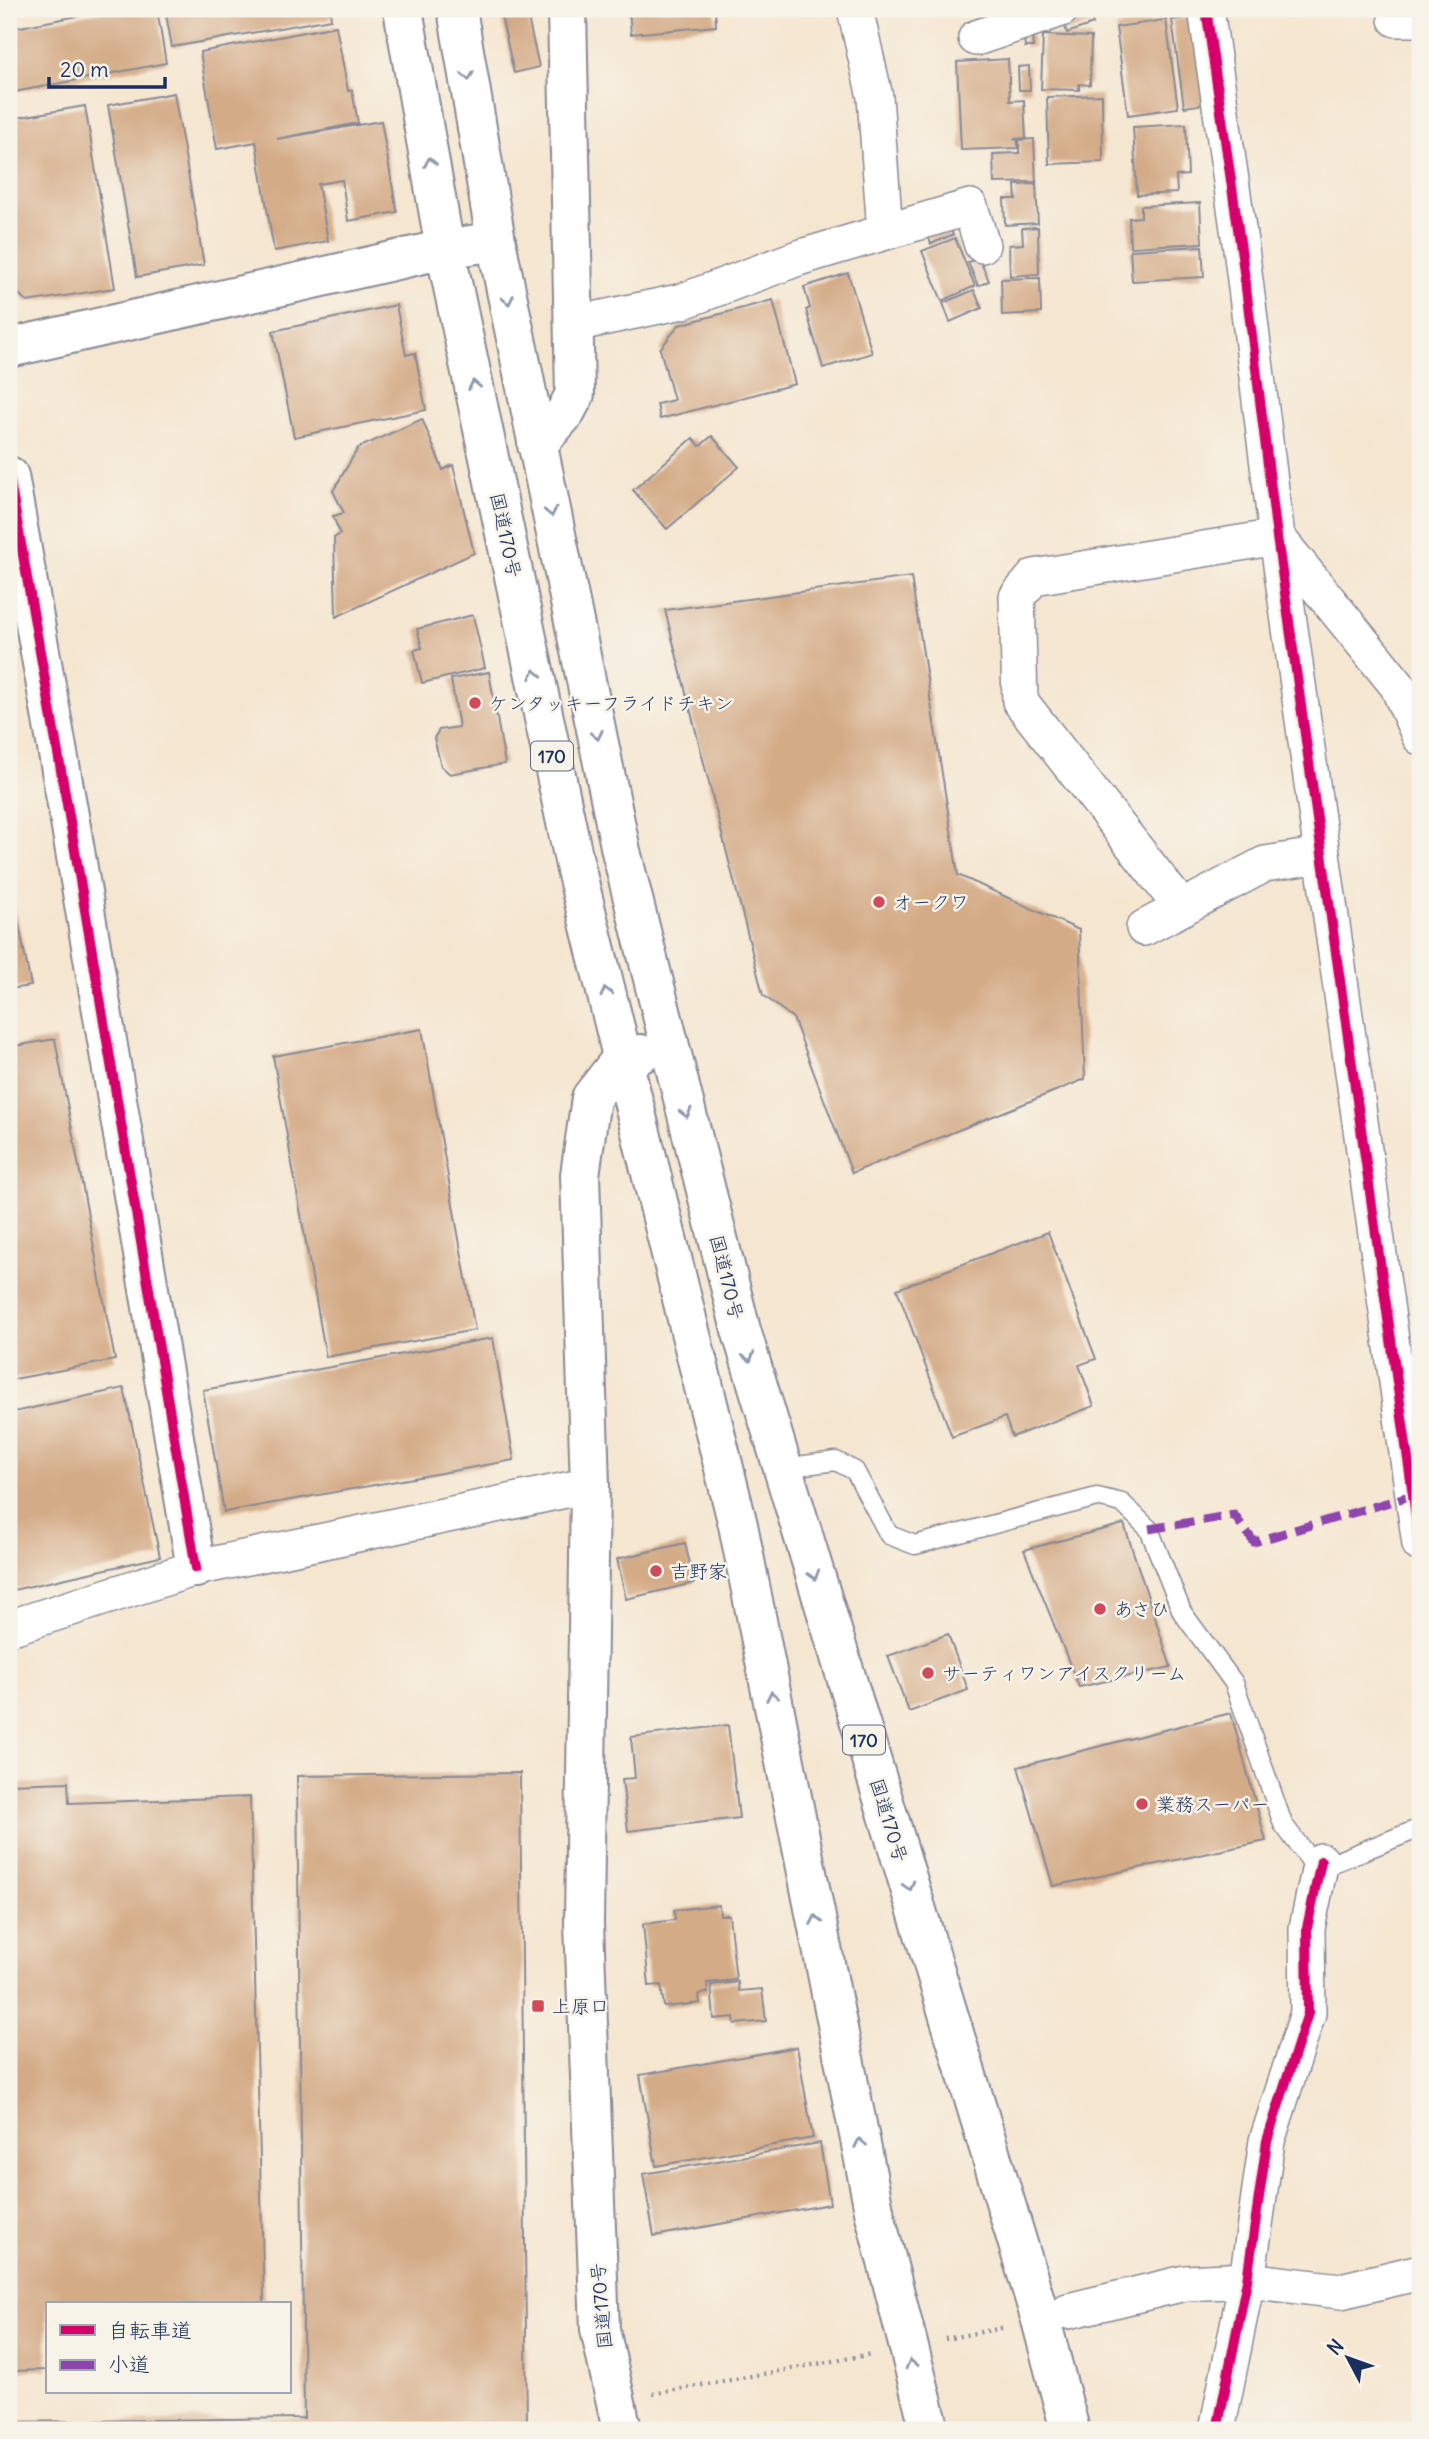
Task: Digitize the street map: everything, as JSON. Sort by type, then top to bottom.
[{"type":"main road","name":"国道170号","points":[[403,9],[445,249],[576,870],[738,1525],[872,2202],[930,2430]]},
{"type":"main road","name":"国道170号","points":[[457,9],[496,240],[621,851],[741,1330],[782,1468],[1054,2316],[1070,2430]]},
{"type":"main road","points":[[537,445],[565,413],[575,394],[567,9]]},
{"type":"main road","points":[[9,348],[445,249],[496,240]]},
{"type":"main road","points":[[9,476],[197,1568]]},
{"type":"main road","points":[[622,1058],[670,1046]]},
{"type":"main road","name":"国道170号","points":[[618,2416],[600,2329],[584,1924],[590,1485],[580,1175],[591,1098],[622,1058]]},
{"type":"street","points":[[855,9],[874,97],[886,231]]},
{"type":"street","points":[[1206,9],[1242,256],[1277,537],[1420,1544]]},
{"type":"street","points":[[976,38],[1053,10]]},
{"type":"street","points":[[573,324],[683,301],[798,258],[971,207],[982,245]]},
{"type":"street","points":[[1277,537],[1396,685],[1420,737]]},
{"type":"street","points":[[1182,908],[1020,701],[1017,597],[1034,577],[1277,537]]},
{"type":"street","points":[[1144,928],[1265,864],[1322,855]]},
{"type":"street","points":[[9,1628],[197,1568],[590,1485]]},
{"type":"street","points":[[1217,2430],[1247,2280],[1267,2141],[1308,2013],[1307,1928],[1321,1861]]},
{"type":"street","points":[[1054,2316],[1185,2283],[1247,2280],[1341,2291],[1420,2272]]},
{"type":"lane","points":[[782,1468],[836,1461],[855,1471],[889,1535],[915,1545],[1097,1497],[1122,1503],[1149,1529],[1182,1612],[1234,1683],[1283,1824],[1310,1860],[1333,1863],[1420,1828]]},
{"type":"path","points":[[618,2416],[907,2347],[1054,2316]]},
{"type":"building","points":[[115,9],[157,9],[166,63],[9,93],[9,29]]},
{"type":"building","points":[[165,9],[330,9],[331,19],[172,47]]},
{"type":"building","points":[[526,9],[539,67],[514,73],[500,11]]},
{"type":"building","points":[[629,9],[715,9],[716,26],[631,34]]},
{"type":"building","points":[[1090,12],[1093,24],[1067,33],[1063,20]]},
{"type":"building","points":[[1194,17],[1206,104],[1184,107],[1172,20]]},
{"type":"building","points":[[1166,20],[1178,108],[1128,115],[1116,27]]},
{"type":"building","points":[[336,26],[348,91],[352,90],[358,123],[277,139],[381,121],[397,212],[348,221],[342,180],[318,184],[328,241],[274,251],[256,142],[217,149],[200,52]]},
{"type":"building","points":[[1032,33],[1033,47],[1025,47],[1024,34]]},
{"type":"building","points":[[1043,35],[1091,37],[1090,85],[1079,84],[1079,90],[1041,89]]},
{"type":"building","points":[[1008,59],[1010,101],[1024,100],[1026,138],[1013,139],[1018,140],[1018,148],[961,150],[957,62]]},
{"type":"building","points":[[1029,66],[1030,90],[1019,90],[1018,67]]},
{"type":"building","points":[[174,93],[204,265],[137,277],[108,105]]},
{"type":"building","points":[[1102,95],[1103,162],[1049,164],[1047,97]]},
{"type":"building","points":[[85,106],[115,288],[27,302],[9,284],[9,119]]},
{"type":"building","points":[[1186,124],[1188,175],[1176,176],[1177,193],[1137,195],[1133,127]]},
{"type":"building","points":[[1034,139],[1036,182],[994,183],[993,154],[1019,153],[1019,140]]},
{"type":"building","points":[[1036,184],[1038,223],[1005,225],[1004,199],[1016,199],[1015,185]]},
{"type":"building","points":[[1200,203],[1202,243],[1130,247],[1129,218],[1141,217],[1141,206]]},
{"type":"building","points":[[948,222],[953,235],[931,244],[926,230]]},
{"type":"building","points":[[1038,227],[1039,274],[1010,276],[1009,245],[1023,244],[1022,228]]},
{"type":"building","points":[[955,238],[975,286],[942,301],[922,251]]},
{"type":"building","points":[[1202,246],[1204,277],[1132,281],[1130,250]]},
{"type":"building","points":[[979,258],[989,281],[978,286],[968,262]]},
{"type":"building","points":[[848,273],[872,353],[823,368],[806,310],[810,308],[804,287]]},
{"type":"building","points":[[1040,278],[1041,313],[1002,315],[1001,279]]},
{"type":"building","points":[[974,290],[982,308],[950,322],[943,303]]},
{"type":"building","points":[[773,300],[795,384],[660,419],[657,404],[674,400],[660,349],[679,325]]},
{"type":"building","points":[[396,305],[406,355],[415,353],[426,410],[294,437],[273,331]]},
{"type":"building","points":[[422,419],[443,470],[453,465],[474,553],[336,617],[334,538],[340,534],[333,516],[344,513],[333,491],[358,448]]},
{"type":"building","points":[[712,436],[739,467],[667,529],[633,490],[693,438],[700,446]]},
{"type":"building","name":"オークワ","points":[[911,577],[958,875],[1079,930],[1085,1079],[852,1173],[793,1018],[763,995],[665,610]]},
{"type":"building","points":[[473,615],[485,668],[422,683],[414,650],[422,648],[417,629]]},
{"type":"building","name":"ケンタッキーフライドチキン","points":[[489,672],[505,764],[450,774],[441,766],[434,738],[439,730],[459,727],[451,679]]},
{"type":"building","points":[[9,874],[31,986],[9,989]]},
{"type":"building","points":[[422,1029],[475,1330],[326,1357],[273,1056]]},
{"type":"building","points":[[55,1039],[115,1360],[9,1380],[9,1047]]},
{"type":"building","points":[[1048,1232],[1096,1359],[1079,1365],[1094,1406],[1012,1437],[1005,1417],[952,1437],[897,1289]]},
{"type":"building","points":[[1420,1292],[1420,1326],[1419,1326],[1411,1295]]},
{"type":"building","points":[[493,1338],[514,1460],[224,1512],[203,1390]]},
{"type":"building","points":[[124,1388],[160,1557],[9,1591],[9,1413]]},
{"type":"building","name":"あさひ","points":[[1124,1524],[1171,1667],[1079,1687],[1024,1550]]},
{"type":"building","name":"吉野家","points":[[685,1543],[694,1583],[626,1599],[617,1559]]},
{"type":"building","name":"サーティワンアイスクリーム","points":[[948,1634],[968,1690],[909,1712],[888,1656]]},
{"type":"building","name":"業務スーパー","points":[[1231,1713],[1266,1841],[1053,1886],[1018,1767]]},
{"type":"building","points":[[728,1725],[739,1818],[628,1831],[622,1779],[635,1778],[631,1737]]},
{"type":"building","points":[[520,1773],[527,2430],[9,2430],[9,2422],[304,2418],[297,1776]]},
{"type":"building","points":[[68,1782],[69,1803],[250,1797],[264,2302],[46,2302],[46,2370],[9,2371],[9,1784]]},
{"type":"building","points":[[719,1905],[720,1915],[729,1915],[736,1980],[707,1983],[708,1993],[699,1994],[700,2003],[664,2007],[661,1985],[649,1986],[643,1924],[675,1920],[674,1910]]},
{"type":"building","points":[[738,1982],[739,1991],[762,1989],[766,2021],[735,2024],[734,2017],[714,2019],[711,1985]]},
{"type":"building","points":[[797,2047],[813,2138],[656,2166],[640,2075]]},
{"type":"building","points":[[820,2143],[830,2204],[654,2236],[643,2174]]},
{"type":"marked path","points":[[1149,1529],[1234,1515],[1254,1542],[1413,1495]]},
{"type":"cycle path","points":[[1206,9],[1242,256],[1277,537],[1420,1544]]},
{"type":"cycle path","points":[[9,476],[196,1568]]},
{"type":"cycle path","points":[[1217,2430],[1247,2280],[1267,2141],[1308,2013],[1307,1928],[1321,1861]]},
{"type":"place","name":"ケンタッキーフライドチキン","points":[[475,703]]},
{"type":"place","name":"オークワ","points":[[879,902]]},
{"type":"place","name":"吉野家","points":[[656,1571]]},
{"type":"place","name":"あさひ","points":[[1100,1609]]},
{"type":"place","name":"サーティワンアイスクリーム","points":[[928,1673]]},
{"type":"place","name":"業務スーパー","points":[[1142,1804]]},
{"type":"place","name":"上原口","points":[[538,2006]]}]
